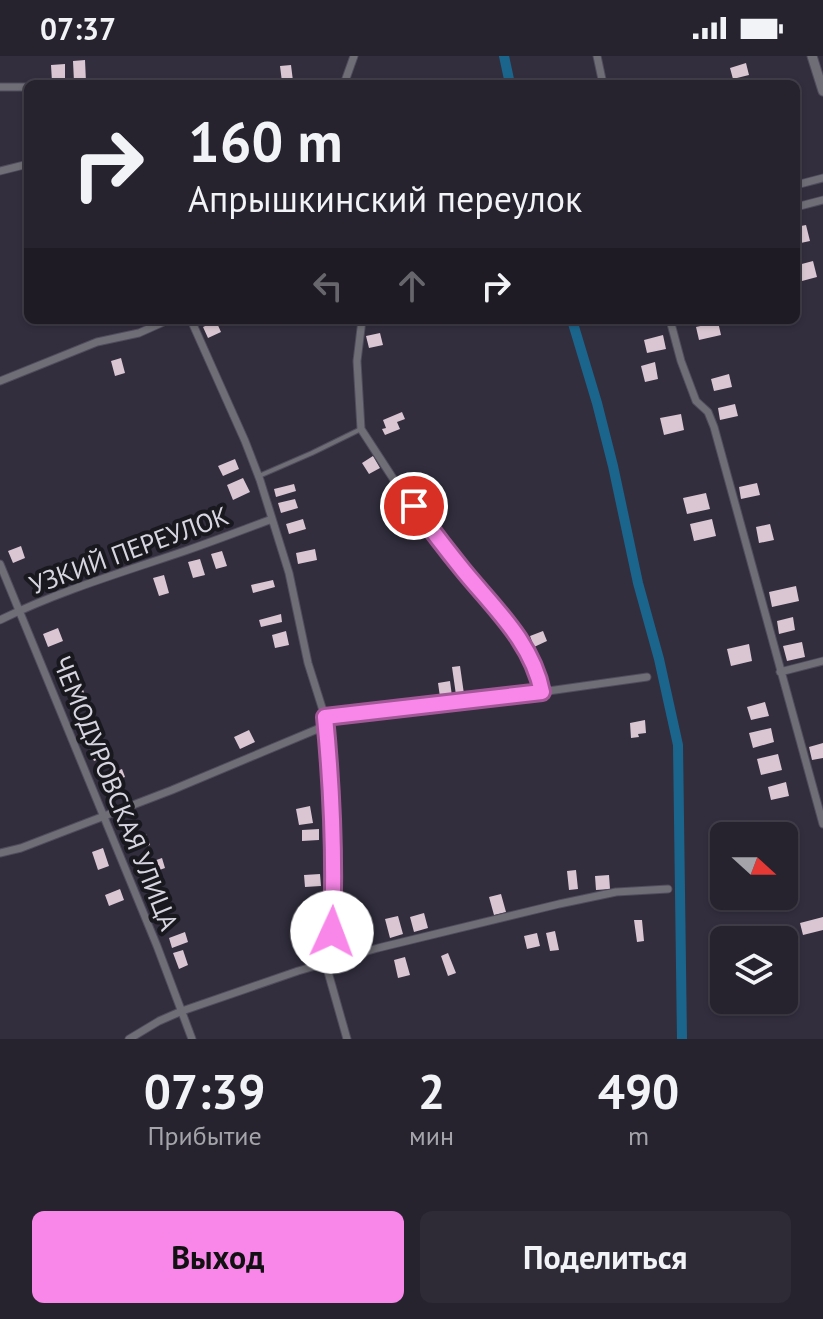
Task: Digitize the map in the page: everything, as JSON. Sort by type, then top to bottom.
[{"type":"street","points":[[345,80],[354,56]]},
{"type":"street","points":[[597,56],[602,80]]},
{"type":"street","points":[[812,56],[823,91]]},
{"type":"street","points":[[0,87],[24,87]]},
{"type":"street","points":[[0,171],[24,165]]},
{"type":"street","points":[[800,184],[823,178]]},
{"type":"street","points":[[800,206],[823,200]]},
{"type":"street","points":[[0,381],[97,342],[139,333],[159,324]]},
{"type":"street","points":[[193,324],[259,476],[289,573],[308,663],[325,717],[332,785],[332,932],[338,959]]},
{"type":"street","points":[[362,324],[357,361],[361,429],[407,498],[518,635],[538,672],[542,692]]},
{"type":"street","points":[[671,324],[696,401],[708,412],[714,427],[823,824]]},
{"type":"street","name":"УЗКИЙ ПЕРЕУЛОК","points":[[0,620],[98,580],[272,519]]},
{"type":"street","name":"ЧЕМОДУРОВСКАЯ УЛИЦА","points":[[0,564],[157,946],[192,1039]]},
{"type":"street","points":[[780,672],[823,661]]},
{"type":"street","points":[[325,717],[647,677]]},
{"type":"street","points":[[0,853],[21,848],[172,790],[320,728],[325,717]]},
{"type":"street","points":[[129,1039],[182,1011],[338,959],[559,904],[616,892],[668,889]]},
{"type":"street","points":[[338,959],[328,972],[347,1039]]},
{"type":"lane","points":[[259,476],[361,429]]},
{"type":"building","points":[[85,60],[86,80],[74,80],[73,61]]},
{"type":"building","points":[[746,63],[749,75],[733,79],[730,68]]},
{"type":"building","points":[[65,64],[65,80],[52,80],[51,65]]},
{"type":"building","points":[[291,65],[293,80],[282,80],[280,66]]},
{"type":"building","points":[[806,225],[810,241],[800,243],[800,226]]},
{"type":"building","points":[[813,261],[817,277],[802,281],[800,264]]},
{"type":"building","points":[[217,324],[221,332],[208,338],[203,327]]},
{"type":"building","points":[[718,324],[721,335],[699,340],[696,327]]},
{"type":"building","points":[[380,333],[383,345],[369,348],[366,336]]},
{"type":"building","points":[[663,335],[666,349],[647,353],[644,340]]},
{"type":"building","points":[[121,358],[125,373],[115,376],[111,361]]},
{"type":"building","points":[[655,362],[658,379],[645,382],[641,366]]},
{"type":"building","points":[[729,374],[732,387],[714,391],[711,379]]},
{"type":"building","points":[[735,404],[738,416],[720,420],[718,408]]},
{"type":"building","points":[[402,412],[405,419],[397,422],[400,429],[385,435],[383,420]]},
{"type":"building","points":[[681,414],[684,430],[664,435],[660,418]]},
{"type":"building","points":[[373,456],[380,468],[369,474],[362,463]]},
{"type":"building","points":[[235,459],[239,469],[223,476],[218,466]]},
{"type":"building","points":[[243,478],[250,492],[233,500],[227,485]]},
{"type":"building","points":[[757,483],[760,495],[741,499],[739,487]]},
{"type":"building","points":[[294,484],[296,491],[276,497],[274,489]]},
{"type":"building","points":[[706,493],[710,509],[687,514],[683,498]]},
{"type":"building","points":[[295,499],[298,508],[281,513],[278,503]]},
{"type":"building","points":[[303,519],[306,529],[289,534],[286,524]]},
{"type":"building","points":[[712,519],[716,536],[694,541],[690,524]]},
{"type":"building","points":[[770,524],[774,540],[759,543],[756,527]]},
{"type":"building","points":[[136,543],[142,558],[130,562],[125,547]]},
{"type":"building","points":[[21,546],[25,558],[13,563],[8,551]]},
{"type":"building","points":[[315,549],[317,560],[298,564],[296,553]]},
{"type":"building","points":[[222,551],[227,566],[216,569],[211,554]]},
{"type":"building","points":[[200,559],[205,575],[193,578],[188,562]]},
{"type":"building","points":[[164,575],[169,593],[159,596],[153,578]]},
{"type":"building","points":[[273,580],[275,587],[253,593],[251,585]]},
{"type":"building","points":[[796,586],[799,601],[772,607],[769,592]]},
{"type":"building","points":[[281,614],[282,622],[261,627],[259,620]]},
{"type":"building","points":[[793,617],[795,630],[779,634],[777,621]]},
{"type":"building","points":[[58,628],[63,641],[48,647],[43,634]]},
{"type":"building","points":[[286,631],[289,645],[275,648],[272,635]]},
{"type":"building","points":[[543,631],[547,641],[534,647],[530,636]]},
{"type":"building","points":[[802,642],[805,657],[787,661],[783,646]]},
{"type":"building","points":[[749,644],[752,661],[731,666],[727,649]]},
{"type":"building","points":[[460,666],[464,694],[456,695],[452,667]]},
{"type":"building","points":[[450,681],[452,696],[440,697],[438,683]]},
{"type":"building","points":[[81,684],[85,695],[71,701],[66,690]]},
{"type":"building","points":[[765,702],[769,716],[751,720],[747,707]]},
{"type":"building","points":[[645,720],[646,733],[631,738],[630,723]]},
{"type":"building","points":[[771,728],[774,742],[753,748],[749,733]]},
{"type":"building","points":[[249,730],[255,742],[240,749],[234,737]]},
{"type":"building","points":[[823,743],[823,758],[812,760],[809,747]]},
{"type":"building","points":[[102,745],[107,756],[94,761],[89,750]]},
{"type":"building","points":[[778,754],[782,770],[761,775],[757,759]]},
{"type":"building","points":[[122,769],[125,777],[104,786],[101,778]]},
{"type":"building","points":[[786,782],[789,796],[771,800],[768,787]]},
{"type":"building","points":[[310,806],[313,823],[299,825],[296,809]]},
{"type":"building","points":[[319,829],[319,840],[302,841],[302,830]]},
{"type":"building","points":[[146,834],[150,845],[133,851],[129,840]]},
{"type":"building","points":[[103,848],[109,866],[98,870],[92,852]]},
{"type":"building","points":[[162,858],[165,868],[151,873],[148,863]]},
{"type":"building","points":[[576,870],[578,889],[569,890],[567,871]]},
{"type":"building","points":[[320,874],[321,886],[305,887],[304,875]]},
{"type":"building","points":[[609,875],[610,889],[596,890],[595,876]]},
{"type":"building","points":[[120,889],[124,900],[109,906],[105,895]]},
{"type":"building","points":[[501,894],[506,912],[494,915],[489,897]]},
{"type":"building","points":[[320,913],[320,922],[300,924],[300,914]]},
{"type":"building","points":[[424,913],[428,928],[414,932],[410,917]]},
{"type":"building","points":[[398,916],[403,934],[390,938],[385,919]]},
{"type":"building","points":[[823,917],[823,930],[803,935],[800,923]]},
{"type":"building","points":[[634,920],[642,920],[644,941],[637,942]]},
{"type":"building","points":[[555,931],[559,950],[550,951],[546,933]]},
{"type":"building","points":[[185,932],[188,942],[172,948],[169,938]]},
{"type":"building","points":[[537,933],[540,946],[527,949],[524,936]]},
{"type":"building","points":[[183,950],[188,965],[179,969],[173,953]]},
{"type":"building","points":[[448,953],[456,973],[448,976],[441,956]]},
{"type":"building","points":[[405,957],[410,975],[398,978],[394,960]]},
{"type":"waterway","points":[[504,56],[509,80]]},
{"type":"waterway","points":[[573,324],[613,466],[678,745],[682,1039]]},
{"type":"route","points":[[332,932],[335,873],[332,785],[325,717],[542,692],[538,672],[518,635],[460,567],[414,506]]}]
